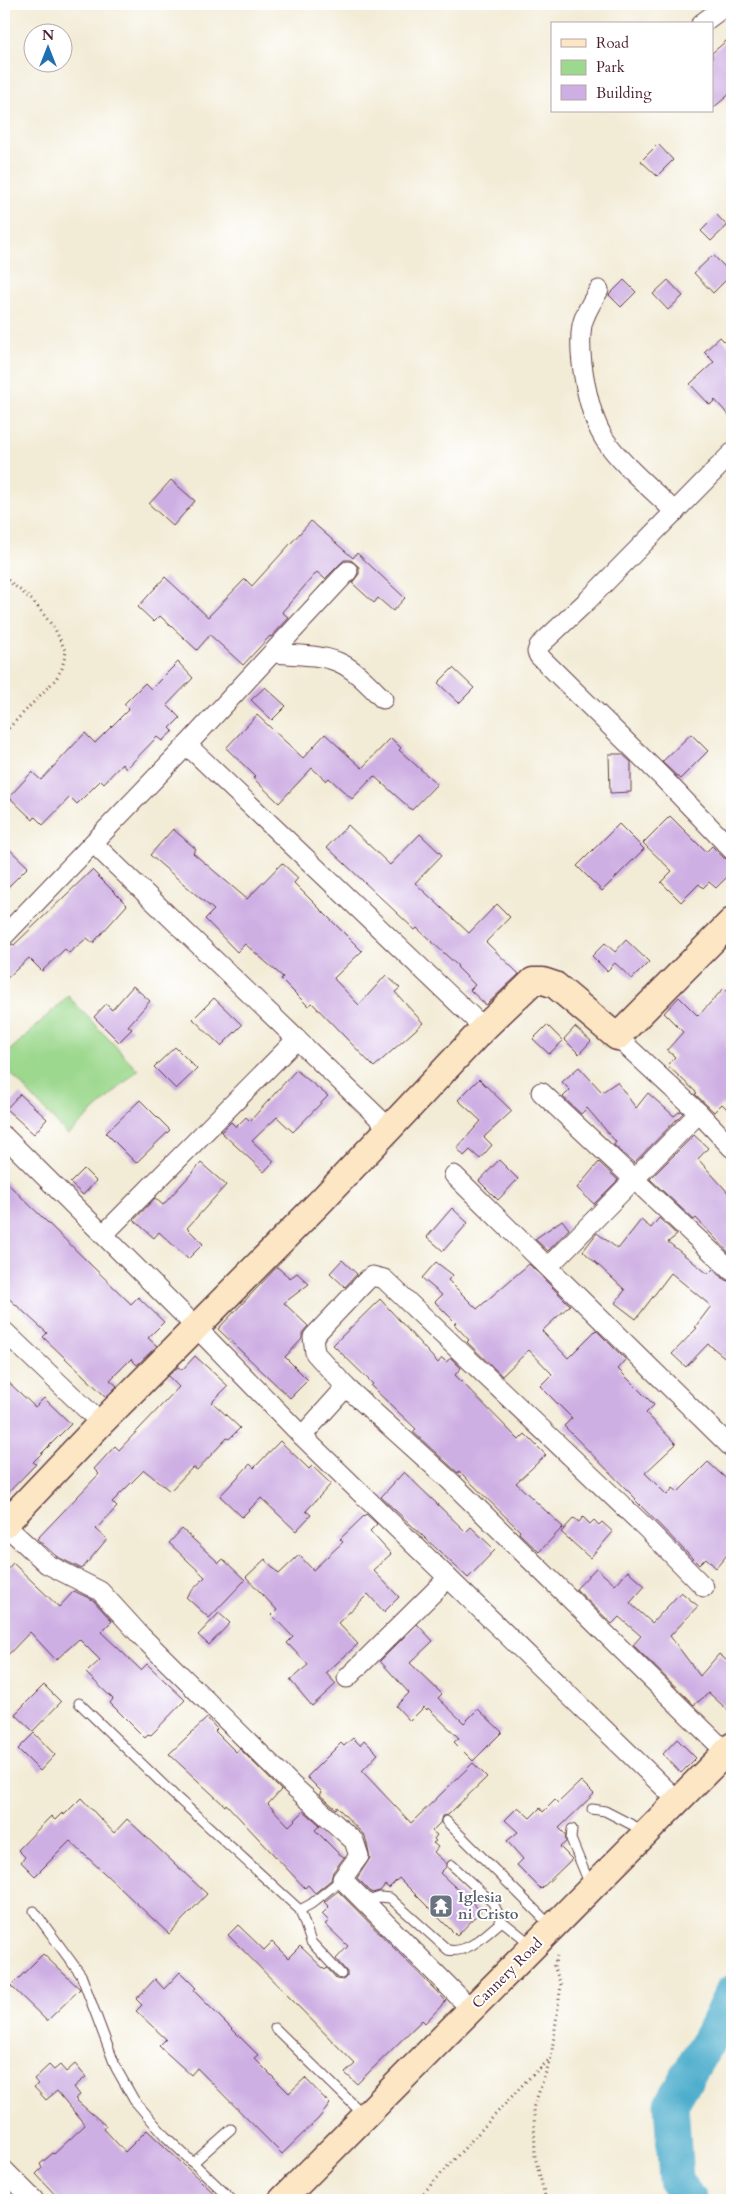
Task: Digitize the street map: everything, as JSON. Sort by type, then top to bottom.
[{"type":"street","points":[[704,22],[728,4]]},
{"type":"street","points":[[599,290],[590,304],[582,324],[582,367],[589,406],[604,439],[621,459],[675,512]]},
{"type":"street","points":[[732,453],[588,600],[538,646],[537,652],[538,656],[662,776],[732,850]]},
{"type":"street","points":[[4,936],[187,746],[348,570]]},
{"type":"street","points":[[273,653],[324,658],[339,662],[355,673],[383,699]]},
{"type":"street","points":[[187,746],[484,1028]]},
{"type":"street","points":[[93,844],[390,1128]]},
{"type":"street","points":[[617,1037],[732,921]]},
{"type":"street","points":[[471,2009],[342,1879],[359,1856],[354,1841],[292,1785],[182,1677],[100,1591],[46,1564],[4,1525],[101,1423],[306,1216],[484,1028],[534,981],[543,981],[555,986],[577,1002],[699,1113],[732,1148]]},
{"type":"street","points":[[104,1234],[296,1039]]},
{"type":"street","points":[[541,1092],[732,1271]]},
{"type":"street","points":[[548,1267],[699,1113]]},
{"type":"street","points":[[4,1136],[104,1234],[302,1436],[678,1802]]},
{"type":"street","points":[[454,1175],[732,1448]]},
{"type":"street","points":[[704,1587],[647,1530],[384,1279],[377,1276],[368,1279],[313,1337],[315,1353],[346,1387],[448,1479],[729,1749]]},
{"type":"street","points":[[4,1330],[101,1423]]},
{"type":"street","points":[[302,1436],[346,1387]]},
{"type":"street","points":[[347,1678],[448,1578]]},
{"type":"street","name":"Cannery Road","points":[[282,2200],[534,1946],[556,1937],[591,1887],[729,1749]]},
{"type":"street","points":[[4,2170],[34,2200]]},
{"type":"lane","points":[[79,1703],[173,1794],[300,1910],[311,1942],[341,1974]]},
{"type":"lane","points":[[592,1809],[605,1811],[646,1832]]},
{"type":"lane","points":[[446,1821],[556,1937]]},
{"type":"lane","points":[[572,1829],[571,1839],[591,1887]]},
{"type":"lane","points":[[452,1864],[493,1903],[502,1921],[534,1946]]},
{"type":"lane","points":[[300,1910],[311,1904],[342,1879]]},
{"type":"lane","points":[[364,1902],[380,1897],[390,1898],[448,1950],[457,1952],[465,1950],[502,1921]]},
{"type":"lane","points":[[34,1912],[81,1975],[116,2068],[134,2100],[166,2136],[232,2200]]},
{"type":"lane","points":[[275,2028],[365,2116]]},
{"type":"lane","points":[[193,2162],[231,2129]]},
{"type":"path","points":[[4,577],[33,601],[55,629],[66,652],[62,668],[56,679],[4,733]]},
{"type":"path","points":[[546,2200],[535,2157],[534,2106],[551,2058],[561,1985],[554,1966],[556,1937]]},
{"type":"path","points":[[417,2200],[526,2080],[551,2058]]},
{"type":"green space","points":[[68,996],[138,1070],[68,1135],[4,1066],[4,1056]]},
{"type":"building","points":[[732,36],[732,92],[714,107],[714,51]]},
{"type":"building","points":[[658,144],[673,160],[657,176],[641,161]]},
{"type":"building","points":[[717,215],[727,226],[711,241],[701,231]]},
{"type":"building","points":[[713,255],[732,274],[713,293],[694,273]]},
{"type":"building","points":[[624,280],[636,292],[621,307],[609,295]]},
{"type":"building","points":[[668,280],[683,296],[668,310],[653,294]]},
{"type":"building","points":[[720,337],[732,349],[732,419],[715,400],[710,405],[690,384],[714,362],[704,352]]},
{"type":"building","points":[[171,480],[195,501],[173,526],[149,504]]},
{"type":"building","points":[[311,521],[353,558],[357,553],[405,598],[393,611],[378,598],[374,603],[352,583],[359,574],[359,567],[351,560],[344,560],[325,579],[317,572],[282,612],[289,618],[243,665],[210,635],[197,650],[160,616],[154,622],[138,607],[165,577],[208,617],[245,579],[252,586]]},
{"type":"building","points":[[178,662],[193,678],[167,705],[180,718],[170,728],[173,731],[162,741],[157,737],[126,769],[122,764],[104,783],[101,780],[77,804],[70,797],[43,825],[35,817],[33,820],[9,797],[32,772],[41,780],[85,733],[95,743],[129,709],[124,704],[145,683],[151,689]]},
{"type":"building","points":[[453,668],[474,688],[459,703],[438,683]]},
{"type":"building","points":[[265,687],[286,706],[272,720],[251,700]]},
{"type":"building","points":[[257,715],[303,758],[325,734],[362,768],[391,738],[401,748],[399,750],[437,784],[412,810],[374,776],[352,799],[329,778],[326,781],[312,768],[279,803],[226,748]]},
{"type":"building","points":[[691,734],[708,751],[680,779],[662,762]]},
{"type":"building","points":[[609,754],[622,754],[631,762],[631,792],[610,793]]},
{"type":"building","points":[[670,816],[706,852],[712,846],[724,858],[732,861],[732,872],[716,888],[709,882],[703,888],[699,884],[681,902],[661,882],[672,871],[643,843]]},
{"type":"building","points":[[619,824],[644,849],[602,891],[577,866]]},
{"type":"building","points":[[348,825],[390,865],[420,834],[442,855],[415,883],[469,933],[497,904],[510,917],[486,942],[519,974],[486,1005],[470,990],[475,985],[458,966],[417,928],[415,930],[327,847]]},
{"type":"building","points":[[173,829],[196,849],[193,853],[247,899],[282,863],[298,878],[294,883],[362,951],[334,978],[335,980],[359,1005],[386,975],[400,988],[395,992],[423,1023],[374,1067],[312,1003],[308,1006],[281,979],[283,977],[245,944],[237,952],[205,919],[214,910],[150,855]]},
{"type":"building","points":[[4,844],[28,867],[4,891]]},
{"type":"building","points":[[92,870],[127,905],[93,943],[87,938],[69,953],[65,949],[42,971],[29,958],[4,981],[4,952],[12,944],[14,945]]},
{"type":"building","points":[[626,940],[649,962],[632,979],[615,963],[607,971],[592,956],[605,943],[615,952]]},
{"type":"building","points":[[133,986],[150,1001],[128,1026],[132,1029],[119,1042],[94,1017],[106,1004],[112,1010]]},
{"type":"building","points":[[724,988],[732,996],[732,1038],[726,1045],[732,1050],[732,1114],[722,1104],[714,1112],[667,1065],[675,1057],[667,1050],[683,1032],[664,1013],[679,997],[698,1016]]},
{"type":"building","points":[[214,998],[242,1025],[221,1046],[193,1019]]},
{"type":"building","points":[[547,1025],[563,1041],[549,1054],[533,1039]]},
{"type":"building","points":[[575,1027],[591,1041],[579,1054],[564,1039]]},
{"type":"building","points":[[175,1047],[197,1069],[176,1089],[154,1067]]},
{"type":"building","points":[[579,1067],[602,1092],[617,1082],[636,1108],[648,1093],[674,1116],[680,1111],[683,1113],[634,1163],[614,1145],[616,1142],[587,1108],[581,1114],[563,1097],[570,1090],[562,1082]]},
{"type":"building","points":[[296,1070],[328,1096],[293,1132],[277,1117],[252,1141],[274,1161],[264,1172],[221,1132],[231,1122],[236,1127],[246,1117],[250,1121]]},
{"type":"building","points":[[479,1079],[512,1111],[484,1137],[492,1145],[480,1159],[470,1150],[464,1156],[457,1148],[481,1121],[458,1100]]},
{"type":"building","points":[[20,1094],[47,1119],[34,1134],[6,1109]]},
{"type":"building","points":[[140,1100],[170,1130],[136,1163],[106,1133]]},
{"type":"building","points":[[694,1135],[708,1148],[698,1159],[732,1197],[732,1256],[696,1218],[694,1220],[650,1179]]},
{"type":"building","points":[[499,1160],[518,1179],[498,1200],[479,1181]]},
{"type":"building","points":[[599,1162],[618,1180],[594,1204],[577,1188]]},
{"type":"building","points":[[201,1163],[226,1185],[187,1228],[203,1244],[188,1259],[159,1232],[154,1238],[134,1220],[155,1198],[163,1205]]},
{"type":"building","points":[[84,1169],[96,1181],[83,1195],[70,1183]]},
{"type":"building","points":[[4,1180],[131,1304],[138,1297],[164,1322],[148,1338],[157,1346],[137,1365],[131,1359],[110,1380],[117,1386],[106,1397],[43,1337],[47,1333],[4,1294]]},
{"type":"building","points":[[452,1208],[468,1223],[443,1251],[427,1237]]},
{"type":"building","points":[[659,1218],[677,1235],[668,1242],[708,1274],[713,1269],[725,1280],[732,1282],[732,1363],[708,1344],[686,1367],[672,1354],[697,1328],[695,1327],[711,1306],[671,1273],[636,1319],[615,1303],[625,1290],[583,1251],[597,1233],[618,1249],[641,1220],[651,1228]]},
{"type":"building","points":[[562,1220],[569,1229],[548,1251],[535,1239]]},
{"type":"building","points":[[342,1260],[357,1274],[345,1287],[330,1273]]},
{"type":"building","points":[[436,1262],[453,1275],[448,1280],[477,1309],[529,1264],[570,1305],[542,1331],[568,1358],[596,1330],[626,1360],[618,1369],[654,1405],[646,1413],[676,1444],[645,1473],[667,1495],[673,1488],[678,1492],[708,1462],[732,1484],[732,1549],[716,1568],[706,1558],[699,1565],[564,1426],[572,1418],[540,1386],[552,1374],[529,1350],[502,1376],[467,1342],[469,1340],[454,1324],[456,1323],[435,1302],[442,1295],[422,1278]]},
{"type":"building","points":[[277,1267],[290,1278],[297,1273],[309,1284],[284,1303],[308,1326],[302,1333],[302,1339],[285,1357],[308,1380],[290,1398],[218,1329]]},
{"type":"building","points":[[380,1299],[438,1363],[442,1358],[446,1362],[451,1358],[461,1368],[455,1375],[519,1440],[525,1434],[546,1455],[516,1483],[563,1527],[539,1552],[459,1471],[458,1473],[413,1432],[416,1429],[371,1386],[373,1384],[333,1345]]},
{"type":"building","points":[[195,1356],[228,1386],[212,1402],[240,1428],[229,1439],[227,1438],[197,1470],[193,1467],[170,1491],[144,1470],[112,1502],[117,1507],[96,1529],[107,1539],[82,1569],[56,1556],[37,1539],[99,1474],[94,1469],[115,1446],[119,1450],[179,1387],[168,1376],[178,1367],[182,1370]]},
{"type":"building","points":[[4,1378],[35,1407],[44,1398],[71,1424],[33,1462],[36,1464],[4,1497]]},
{"type":"building","points":[[280,1441],[309,1469],[312,1466],[331,1484],[306,1511],[311,1515],[296,1531],[261,1498],[242,1517],[220,1496],[250,1464],[254,1468]]},
{"type":"building","points":[[404,1472],[466,1532],[471,1527],[495,1550],[468,1578],[381,1497]]},
{"type":"building","points":[[366,1514],[377,1524],[370,1531],[391,1554],[373,1570],[399,1597],[384,1612],[368,1594],[338,1623],[358,1644],[326,1673],[336,1684],[312,1706],[290,1680],[308,1665],[287,1643],[293,1637],[272,1615],[277,1610],[246,1577],[265,1559],[279,1574],[299,1555],[313,1570],[343,1542],[340,1539]]},
{"type":"building","points":[[583,1517],[590,1524],[594,1520],[599,1525],[602,1522],[613,1532],[590,1558],[561,1532],[574,1518],[579,1522]]},
{"type":"building","points":[[182,1529],[219,1563],[223,1559],[245,1580],[209,1618],[186,1597],[205,1577],[169,1543]]},
{"type":"building","points":[[13,1563],[59,1607],[74,1591],[93,1600],[112,1621],[101,1632],[141,1670],[147,1664],[185,1700],[151,1735],[149,1734],[145,1738],[110,1703],[113,1699],[86,1673],[100,1660],[79,1639],[56,1660],[30,1632],[4,1659],[4,1573]]},
{"type":"building","points":[[596,1568],[615,1585],[628,1571],[645,1586],[630,1603],[652,1623],[681,1592],[698,1606],[670,1636],[700,1676],[719,1654],[732,1665],[732,1714],[709,1693],[694,1705],[633,1645],[641,1636],[619,1617],[612,1624],[576,1589]]},
{"type":"building","points":[[219,1613],[230,1623],[209,1645],[198,1635]]},
{"type":"building","points":[[417,1624],[433,1641],[410,1663],[442,1694],[438,1698],[464,1723],[478,1709],[502,1732],[473,1761],[454,1742],[459,1738],[428,1708],[427,1710],[424,1707],[410,1721],[396,1706],[409,1693],[380,1661]]},
{"type":"building","points":[[44,1685],[61,1702],[33,1731],[15,1714]]},
{"type":"building","points":[[207,1718],[217,1729],[215,1731],[236,1752],[240,1749],[281,1790],[268,1804],[289,1826],[304,1811],[320,1825],[315,1830],[338,1853],[345,1856],[333,1872],[331,1880],[315,1893],[308,1885],[305,1888],[226,1804],[225,1806],[169,1754]]},
{"type":"building","points":[[34,1733],[55,1755],[40,1771],[18,1749]]},
{"type":"building","points":[[353,1738],[360,1745],[364,1740],[378,1754],[362,1771],[411,1823],[473,1763],[487,1777],[448,1815],[442,1816],[440,1823],[432,1831],[437,1835],[434,1839],[436,1841],[433,1843],[438,1847],[434,1852],[446,1863],[446,1867],[440,1873],[481,1911],[457,1936],[399,1878],[389,1888],[385,1885],[380,1891],[372,1893],[357,1878],[370,1858],[365,1836],[337,1807],[336,1809],[320,1795],[322,1792],[307,1777],[341,1743],[344,1746]]},
{"type":"building","points":[[677,1739],[696,1758],[681,1773],[663,1754]]},
{"type":"building","points":[[581,1781],[594,1794],[559,1828],[565,1834],[566,1842],[560,1847],[572,1859],[541,1889],[517,1865],[523,1859],[507,1841],[518,1832],[505,1820],[518,1807],[530,1818],[540,1808],[543,1812],[555,1800],[558,1803]]},
{"type":"building","points":[[81,1798],[114,1833],[127,1819],[207,1894],[169,1934],[70,1841],[35,1876],[21,1862],[25,1857],[18,1850],[51,1816],[55,1820],[62,1813],[64,1815]]},
{"type":"building","points":[[338,1891],[446,2001],[425,2023],[422,2020],[357,2084],[345,2073],[355,2064],[228,1935],[238,1925],[264,1950],[272,1942],[288,1958],[300,1946],[325,1970],[327,1968],[337,1979],[343,1980],[347,1976],[347,1972],[336,1959],[348,1946],[325,1924],[329,1921],[322,1914],[329,1907],[324,1902]]},
{"type":"building","points":[[43,1954],[80,1989],[47,2021],[11,1986]]},
{"type":"building","points":[[180,1972],[196,1988],[193,1990],[258,2055],[254,2058],[289,2093],[305,2078],[330,2104],[319,2118],[282,2154],[197,2068],[191,2075],[159,2046],[166,2039],[136,2011],[142,2005],[136,1999],[155,1979],[164,1989]]},
{"type":"building","points":[[75,2064],[86,2077],[74,2087],[80,2095],[75,2099],[106,2126],[104,2129],[125,2152],[147,2130],[221,2200],[60,2200],[36,2174],[42,2168],[40,2164],[54,2154],[85,2125],[57,2091],[46,2100],[34,2087],[38,2084],[34,2079],[49,2065],[54,2070],[60,2065],[66,2072]]},
{"type":"waterway","points":[[689,2200],[676,2180],[671,2104],[712,2034],[732,1992]]},
{"type":"place","name":"Iglesia ni Cristo","points":[[441,1906]]}]
